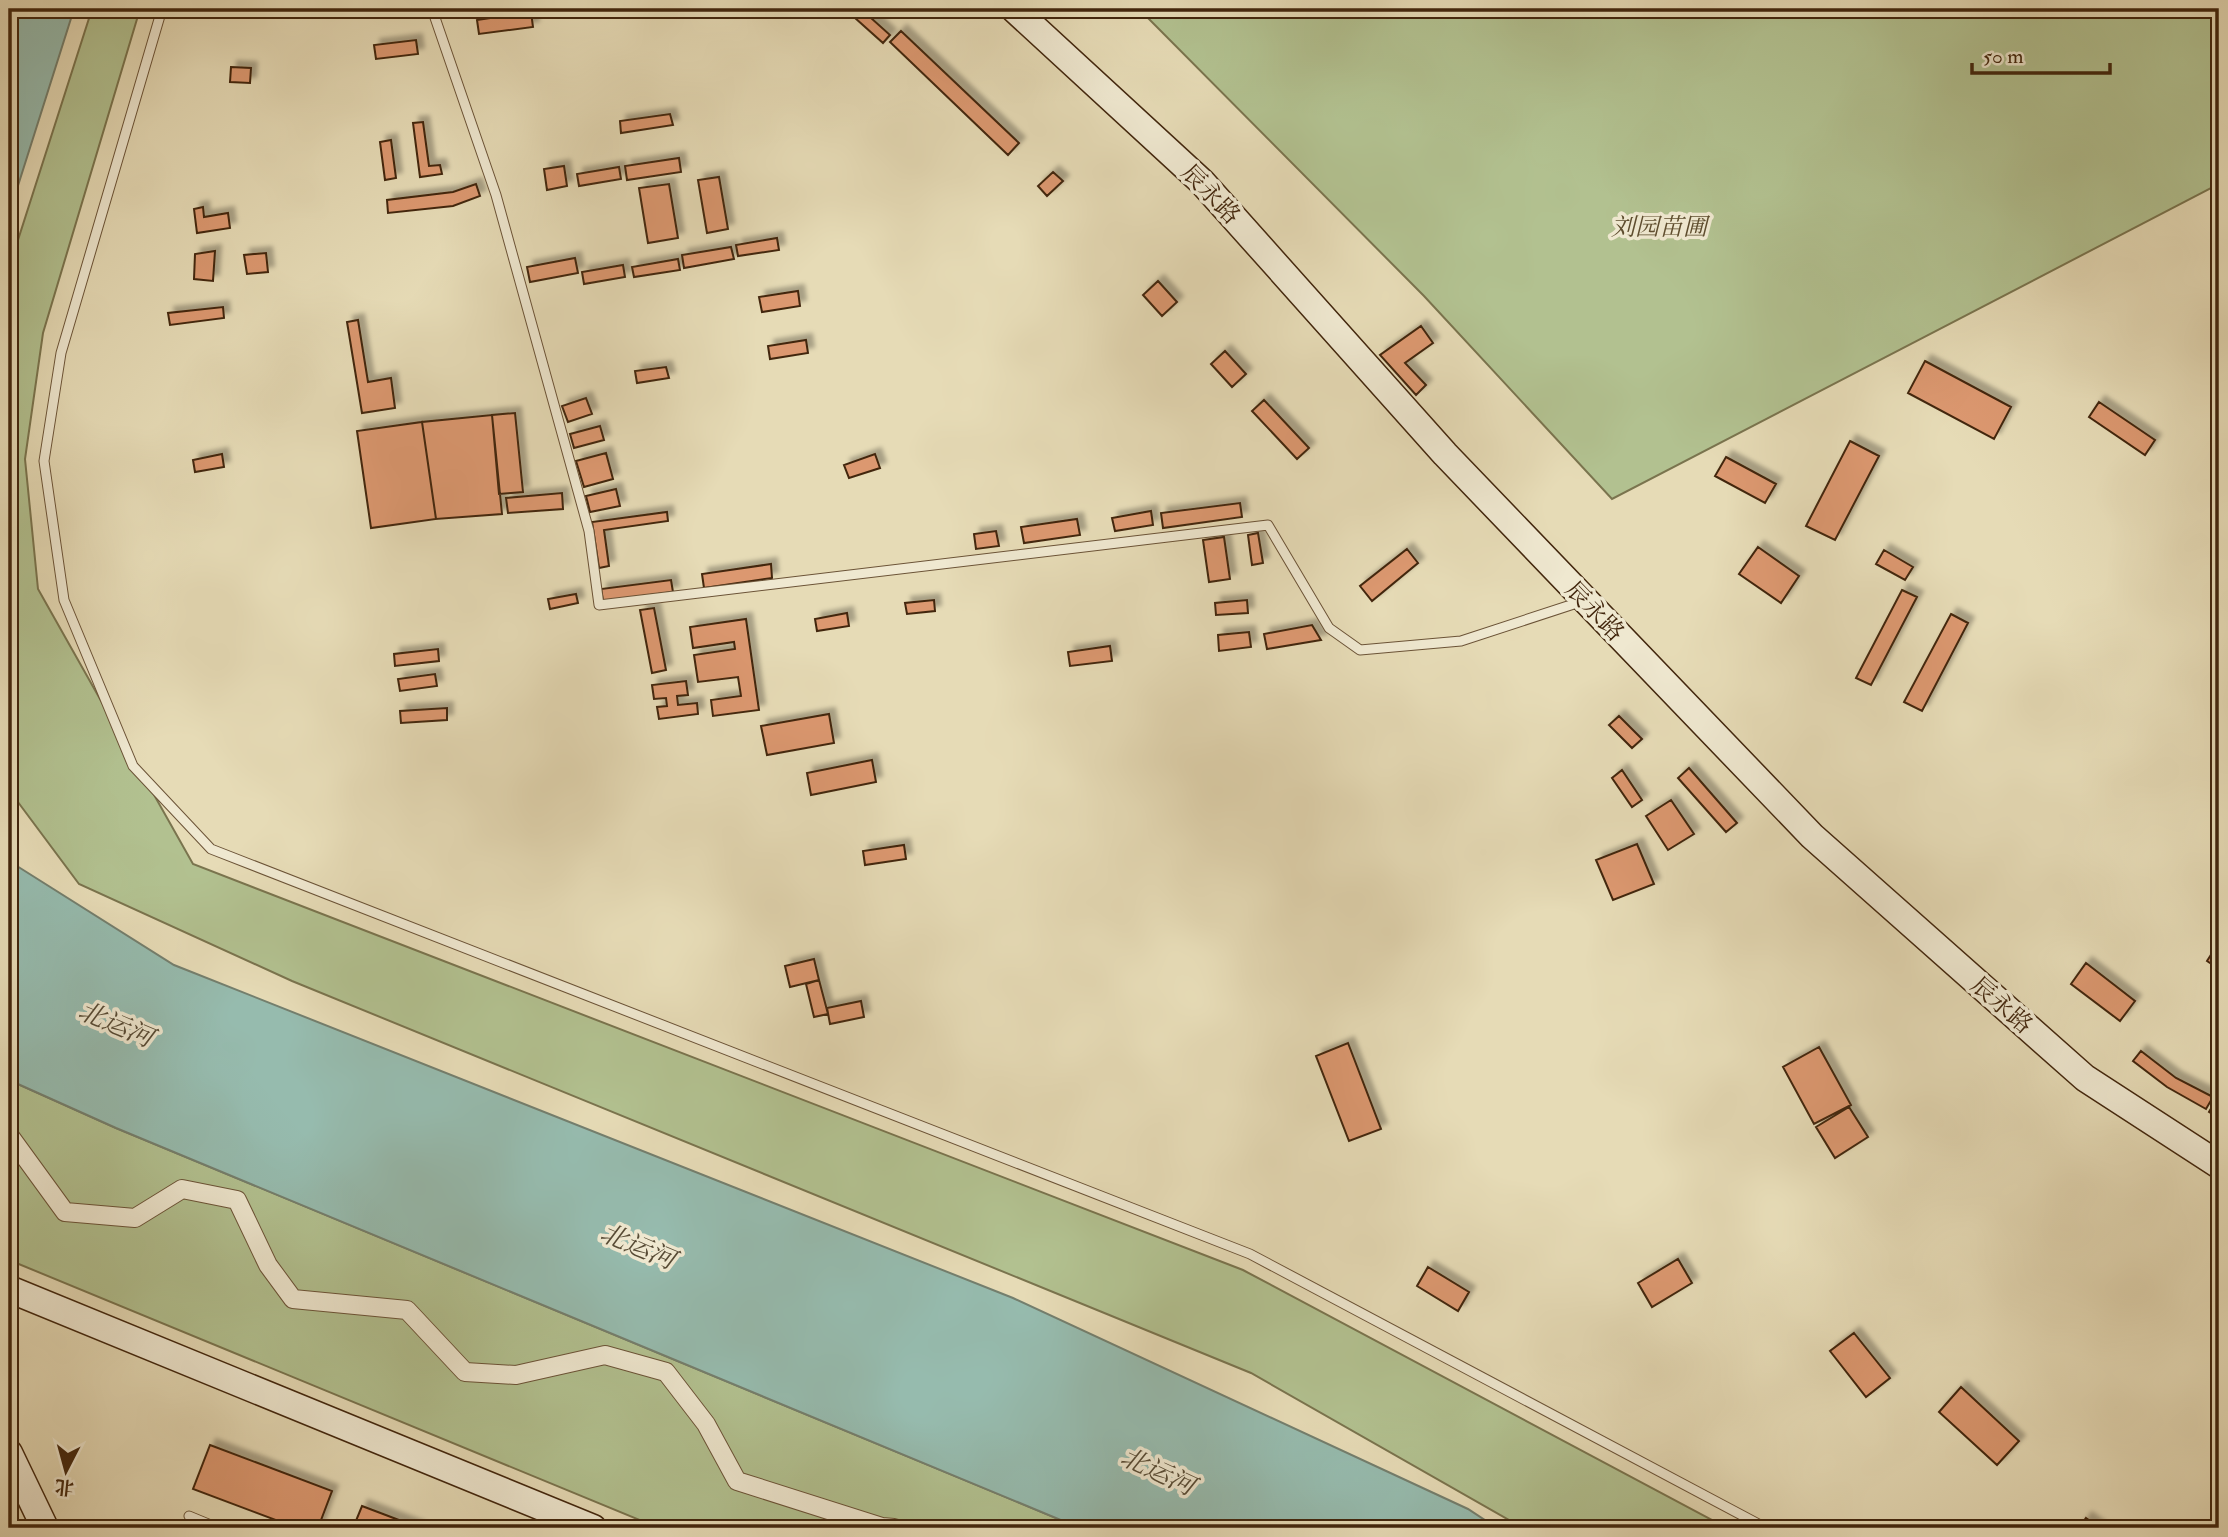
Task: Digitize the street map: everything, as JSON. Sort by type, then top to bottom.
[{"type":"main road","name":"辰永路","points":[[1014,9],[1202,182],[1445,454],[1812,836],[2085,1078],[2219,1166]]},
{"type":"main road","points":[[9,1289],[593,1528]]},
{"type":"main road","points":[[9,1453],[45,1528]]},
{"type":"main road","points":[[9,1484],[30,1528]]},
{"type":"street","points":[[9,1135],[65,1212],[135,1218],[183,1189],[237,1200],[268,1265],[293,1299],[407,1310],[465,1372],[516,1375],[605,1355],[666,1372],[706,1424],[737,1481],[882,1527],[894,1528]]},
{"type":"lane","points":[[162,9],[61,353],[44,461],[64,600],[133,766],[211,849],[1250,1254],[1766,1528]]},
{"type":"lane","points":[[432,9],[496,195],[589,531],[599,605],[1268,525],[1329,628],[1360,650],[1461,641],[1585,600]]},
{"type":"lane","points":[[189,1516],[218,1528]]},
{"type":"green space","points":[[92,9],[140,9],[43,333],[25,459],[38,589],[193,864],[1243,1270],[1727,1528],[1523,1528],[1251,1373],[292,981],[79,884],[9,790],[9,268]]},
{"type":"green space","name":"刘园苗圃","points":[[1139,9],[2219,9],[2219,184],[1612,499],[1424,296]]},
{"type":"green space","points":[[9,1080],[116,1128],[1080,1528],[659,1528],[9,1260]]},
{"type":"water","points":[[9,9],[74,9],[9,214]]},
{"type":"water","name":"北运河","points":[[9,861],[174,965],[1013,1298],[1468,1509],[1497,1528],[1080,1528],[116,1128],[9,1080]]},
{"type":"building","points":[[845,9],[861,9],[890,35],[883,43]]},
{"type":"building","points":[[531,12],[533,27],[479,34],[477,20]]},
{"type":"building","points":[[901,31],[1019,143],[1008,155],[890,42]]},
{"type":"building","points":[[416,40],[418,54],[376,59],[374,45]]},
{"type":"building","points":[[231,67],[251,68],[250,83],[230,82]]},
{"type":"building","points":[[670,114],[673,125],[621,133],[620,121]]},
{"type":"building","points":[[423,122],[429,166],[440,165],[442,174],[420,177],[413,123]]},
{"type":"building","points":[[391,140],[396,178],[385,180],[380,142]]},
{"type":"building","points":[[679,158],[681,172],[627,180],[625,166]]},
{"type":"building","points":[[564,166],[567,186],[547,190],[544,169]]},
{"type":"building","points":[[619,167],[621,179],[579,186],[577,174]]},
{"type":"building","points":[[1053,172],[1063,181],[1047,196],[1038,186]]},
{"type":"building","points":[[719,177],[728,229],[707,233],[698,180]]},
{"type":"building","points":[[476,184],[480,196],[453,206],[388,213],[387,200],[453,192]]},
{"type":"building","points":[[669,184],[678,238],[648,243],[639,188]]},
{"type":"building","points":[[203,207],[204,217],[228,213],[230,228],[197,233],[194,209]]},
{"type":"building","points":[[777,238],[779,250],[738,256],[736,245]]},
{"type":"building","points":[[731,247],[734,259],[684,268],[682,255]]},
{"type":"building","points":[[215,251],[213,281],[194,279],[195,254]]},
{"type":"building","points":[[266,253],[268,272],[247,274],[244,255]]},
{"type":"building","points":[[575,258],[578,273],[530,282],[527,267]]},
{"type":"building","points":[[678,259],[680,270],[634,277],[632,267]]},
{"type":"building","points":[[623,265],[625,277],[584,284],[582,272]]},
{"type":"building","points":[[1158,281],[1177,302],[1162,316],[1143,295]]},
{"type":"building","points":[[798,291],[800,306],[762,312],[759,297]]},
{"type":"building","points":[[223,307],[224,318],[170,325],[168,313]]},
{"type":"building","points":[[358,320],[368,382],[391,378],[395,408],[362,413],[347,322]]},
{"type":"building","points":[[1421,326],[1433,343],[1405,363],[1426,385],[1416,395],[1380,355]]},
{"type":"building","points":[[806,340],[808,353],[770,359],[768,346]]},
{"type":"building","points":[[1225,351],[1246,374],[1232,387],[1211,364]]},
{"type":"building","points":[[1925,361],[2011,407],[1994,439],[1908,393]]},
{"type":"building","points":[[666,367],[669,378],[637,383],[635,371]]},
{"type":"building","points":[[586,398],[592,414],[568,422],[562,406]]},
{"type":"building","points":[[1264,400],[1309,448],[1297,459],[1252,411]]},
{"type":"building","points":[[2099,402],[2155,440],[2145,455],[2089,417]]},
{"type":"building","points":[[515,413],[523,492],[499,494],[492,415]]},
{"type":"building","points":[[492,415],[502,514],[436,519],[422,422]]},
{"type":"building","points":[[422,422],[436,519],[371,528],[357,431]]},
{"type":"building","points":[[600,426],[604,440],[574,448],[570,434]]},
{"type":"building","points":[[1850,441],[1879,456],[1835,540],[1806,526]]},
{"type":"building","points":[[606,453],[613,479],[584,487],[576,461]]},
{"type":"building","points":[[222,454],[224,467],[195,472],[193,460]]},
{"type":"building","points":[[875,454],[880,468],[849,478],[844,465]]},
{"type":"building","points":[[1726,457],[1776,484],[1765,503],[1715,476]]},
{"type":"building","points":[[616,489],[620,506],[590,512],[586,496]]},
{"type":"building","points":[[562,493],[563,509],[508,513],[506,498]]},
{"type":"building","points":[[1240,503],[1242,517],[1163,528],[1161,513]]},
{"type":"building","points":[[1151,511],[1153,525],[1115,531],[1112,518]]},
{"type":"building","points":[[667,512],[668,521],[604,530],[609,566],[599,568],[592,522]]},
{"type":"building","points":[[1077,519],[1080,535],[1024,543],[1021,527]]},
{"type":"building","points":[[996,531],[999,546],[976,549],[974,534]]},
{"type":"building","points":[[1258,533],[1263,563],[1252,565],[1248,535]]},
{"type":"building","points":[[1224,537],[1230,579],[1209,582],[1203,540]]},
{"type":"building","points":[[1758,547],[1799,576],[1781,603],[1739,574]]},
{"type":"building","points":[[1407,549],[1418,563],[1372,601],[1360,586]]},
{"type":"building","points":[[1884,550],[1913,567],[1905,580],[1876,564]]},
{"type":"building","points":[[771,564],[772,578],[704,588],[702,574]]},
{"type":"building","points":[[671,580],[673,592],[603,601],[601,589]]},
{"type":"building","points":[[1902,590],[1917,597],[1871,685],[1856,678]]},
{"type":"building","points":[[576,594],[578,603],[550,609],[548,599]]},
{"type":"building","points":[[934,600],[935,611],[907,614],[905,603]]},
{"type":"building","points":[[1247,600],[1248,613],[1216,615],[1215,603]]},
{"type":"building","points":[[654,608],[666,670],[652,673],[640,610]]},
{"type":"building","points":[[847,613],[849,626],[817,631],[815,619]]},
{"type":"building","points":[[1951,614],[1968,623],[1922,711],[1904,702]]},
{"type":"building","points":[[746,619],[759,710],[713,716],[711,700],[741,696],[738,677],[698,682],[694,655],[735,649],[734,642],[693,648],[690,627]]},
{"type":"building","points":[[1312,625],[1321,640],[1267,649],[1264,634]]},
{"type":"building","points":[[1249,632],[1251,647],[1219,651],[1218,635]]},
{"type":"building","points":[[1110,646],[1112,661],[1070,666],[1068,652]]},
{"type":"building","points":[[438,649],[439,661],[395,666],[394,654]]},
{"type":"building","points":[[435,674],[437,686],[400,691],[398,679]]},
{"type":"building","points":[[686,681],[688,695],[677,696],[678,705],[697,703],[698,714],[659,719],[657,707],[667,706],[666,698],[654,699],[652,685]]},
{"type":"building","points":[[447,708],[447,720],[401,723],[400,711]]},
{"type":"building","points":[[829,714],[834,743],[767,755],[761,726]]},
{"type":"building","points":[[1619,716],[1642,739],[1632,748],[1609,725]]},
{"type":"building","points":[[872,760],[876,782],[811,795],[807,773]]},
{"type":"building","points":[[1689,768],[1737,823],[1726,832],[1678,778]]},
{"type":"building","points":[[1622,770],[1642,800],[1632,807],[1612,778]]},
{"type":"building","points":[[1671,800],[1694,834],[1668,850],[1646,816]]},
{"type":"building","points":[[1637,844],[1654,884],[1613,900],[1596,860]]},
{"type":"building","points":[[904,845],[906,859],[865,865],[863,851]]},
{"type":"building","points":[[2214,950],[2219,953],[2219,969],[2207,961]]},
{"type":"building","points":[[814,959],[819,980],[790,987],[785,966]]},
{"type":"building","points":[[2086,963],[2135,1001],[2120,1021],[2071,984]]},
{"type":"building","points":[[819,980],[828,1014],[814,1017],[806,984]]},
{"type":"building","points":[[861,1001],[864,1017],[830,1024],[827,1008]]},
{"type":"building","points":[[1348,1043],[1381,1129],[1349,1141],[1316,1056]]},
{"type":"building","points":[[1819,1047],[1851,1105],[1814,1124],[1783,1067]]},
{"type":"building","points":[[2141,1051],[2176,1078],[2213,1097],[2206,1109],[2167,1087],[2133,1061]]},
{"type":"building","points":[[2216,1100],[2219,1101],[2219,1118],[2209,1112]]},
{"type":"building","points":[[1849,1107],[1868,1137],[1835,1158],[1816,1127]]},
{"type":"building","points":[[1678,1259],[1692,1283],[1652,1307],[1638,1283]]},
{"type":"building","points":[[1428,1267],[1469,1292],[1458,1311],[1417,1286]]},
{"type":"building","points":[[1854,1333],[1890,1378],[1866,1397],[1830,1351]]},
{"type":"building","points":[[1961,1387],[2019,1441],[1997,1465],[1939,1412]]},
{"type":"building","points":[[210,1445],[332,1491],[318,1528],[297,1528],[193,1489]]},
{"type":"building","points":[[362,1506],[420,1528],[353,1528]]},
{"type":"building","points":[[2214,1510],[2219,1512],[2219,1528],[2210,1528]]},
{"type":"building","points":[[2086,1518],[2100,1528],[2079,1528]]}]
